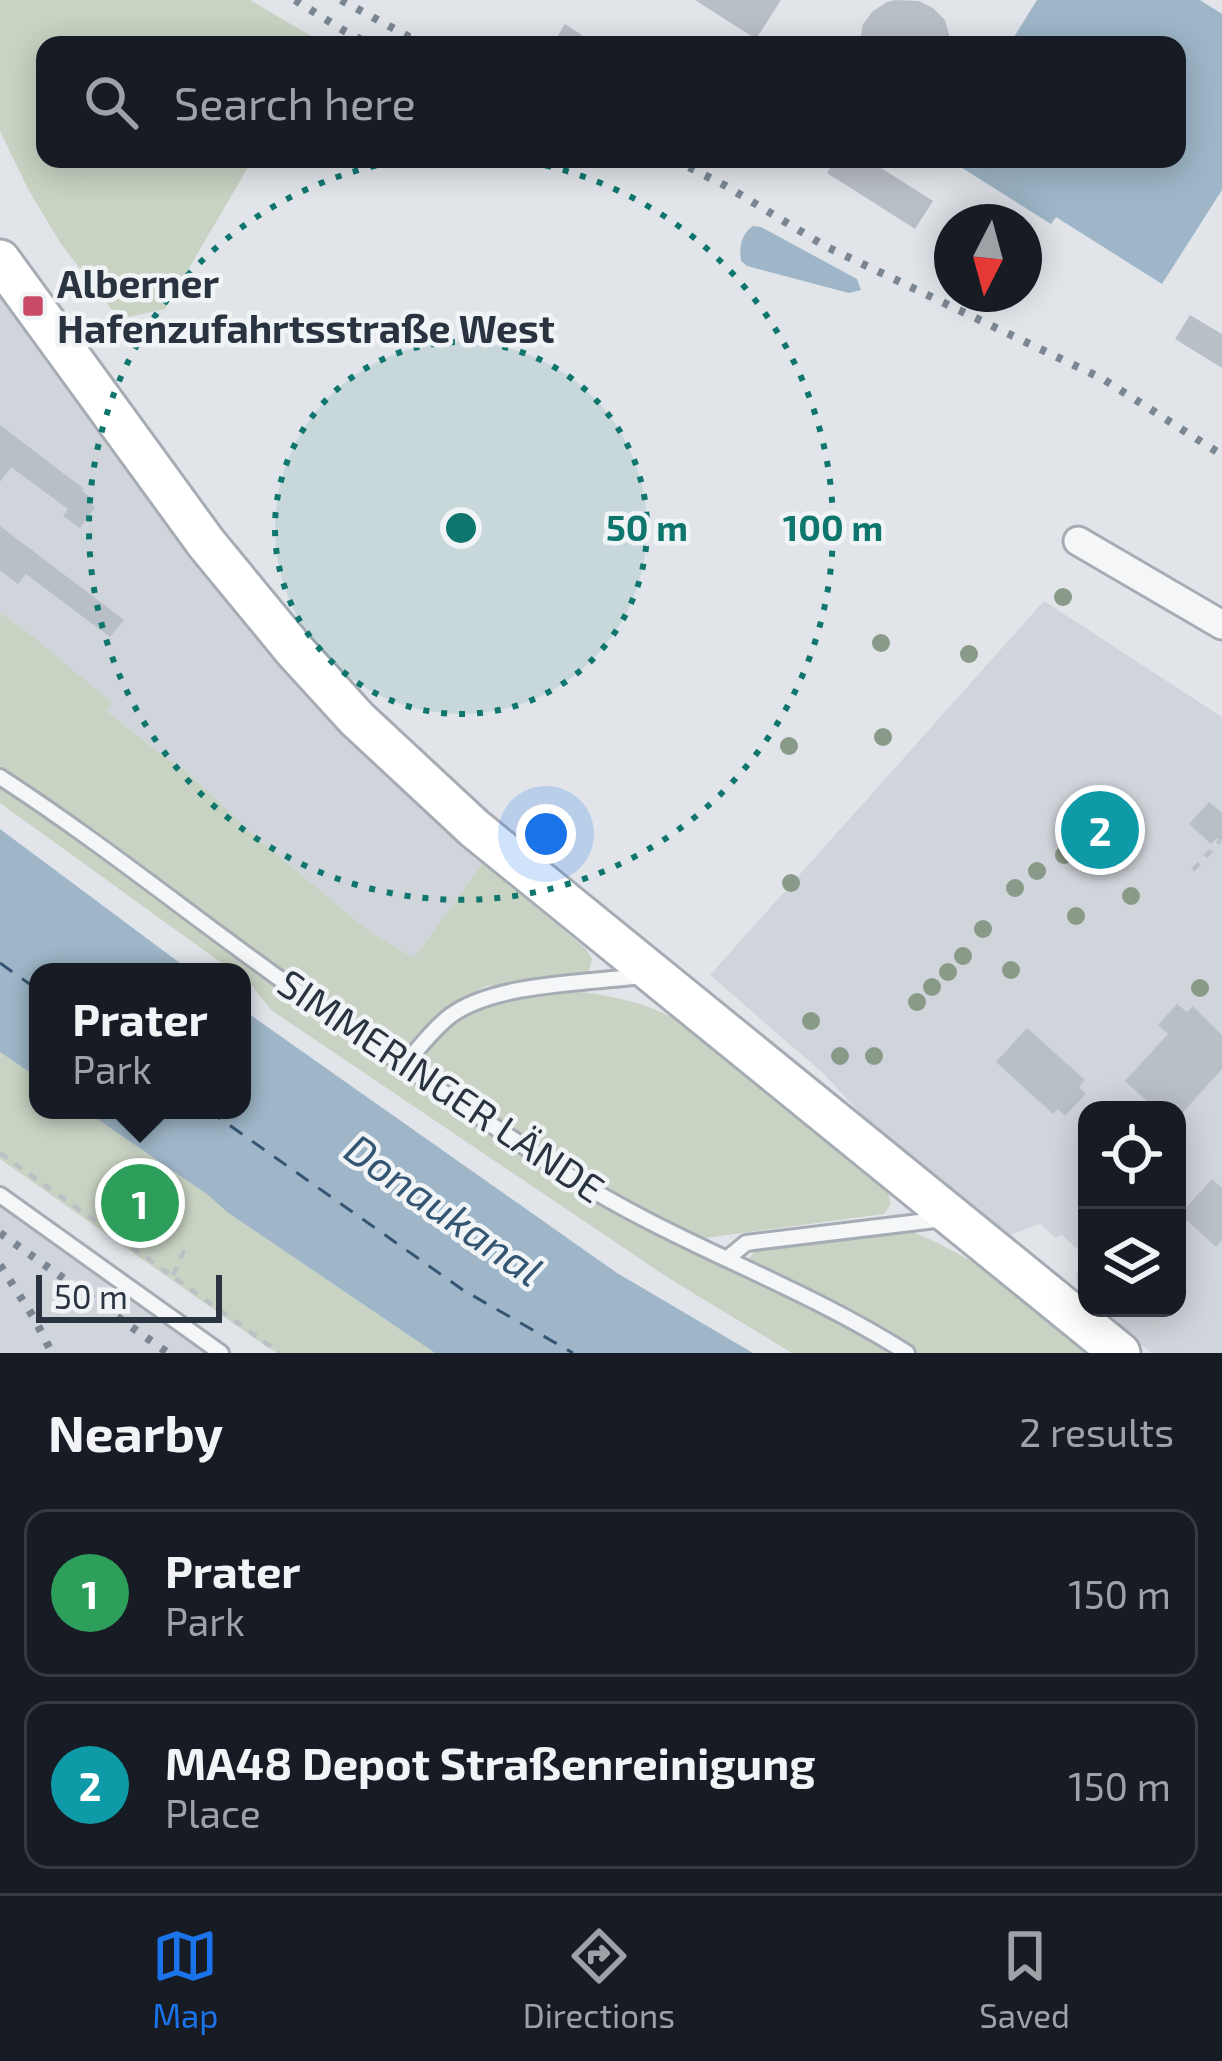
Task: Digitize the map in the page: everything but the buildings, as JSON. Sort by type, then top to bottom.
[{"type":"street","points":[[0,260],[206,543],[293,650],[357,718],[473,828],[1120,1353]]},
{"type":"street","points":[[1078,541],[1222,625]]},
{"type":"lane","name":"SIMMERINGER LÄNDE","points":[[0,778],[146,878],[309,1000],[570,1177],[907,1353]]},
{"type":"lane","points":[[404,1064],[449,1017],[499,992],[652,975]]},
{"type":"lane","points":[[0,1195],[221,1353]]},
{"type":"lane","points":[[728,1258],[746,1243],[951,1218]]},
{"type":"path","points":[[1193,870],[1220,841]]},
{"type":"path","points":[[0,1153],[280,1353]]},
{"type":"path","points":[[173,1275],[185,1249]]},
{"type":"shaded area","points":[[0,294],[193,556],[286,672],[401,790],[483,863],[414,958],[370,932],[257,838],[184,769],[106,710],[111,704],[0,613]]},
{"type":"shaded area","points":[[1044,601],[1222,717],[1222,1353],[1152,1353],[1108,1317],[1186,1317],[1186,1101],[1078,1101],[1078,1250],[1040,1224],[1007,1236],[869,1123],[824,1074],[710,975]]},
{"type":"shaded area","points":[[0,1188],[226,1353],[0,1353]]},
{"type":"green space","points":[[0,0],[250,0],[311,36],[36,36],[36,168],[248,168],[165,309],[119,319],[61,244],[0,131]]},
{"type":"green space","points":[[0,613],[112,703],[107,711],[184,769],[257,838],[370,932],[414,958],[483,863],[586,949],[592,959],[588,974],[486,986],[458,1001],[406,1048],[393,1049],[378,1040],[0,770]]},
{"type":"green space","points":[[0,784],[249,963],[222,963],[0,803]]},
{"type":"green space","points":[[251,965],[565,1183],[899,1353],[792,1353],[670,1279],[271,1010],[252,986]]},
{"type":"green space","points":[[582,992],[643,1005],[698,1033],[886,1186],[891,1203],[884,1214],[705,1238],[597,1188],[430,1072],[424,1058],[439,1039],[474,1013],[515,1000]]},
{"type":"green space","points":[[0,1052],[29,1072],[29,1119],[97,1119],[435,1353],[277,1353],[0,1159]]},
{"type":"green space","points":[[910,1231],[985,1270],[1096,1353],[916,1353],[754,1266],[749,1259],[756,1249]]},
{"type":"water","points":[[1037,0],[1200,0],[1222,14],[1222,190],[1162,284],[1056,217],[1051,224],[1042,218],[1042,204],[1019,204],[962,168],[1186,168],[1186,36],[1015,36]]},
{"type":"water","points":[[753,226],[857,279],[861,290],[849,293],[747,266],[741,261],[741,246]]},
{"type":"water","points":[[0,829],[180,963],[29,963],[29,1072],[0,1052]]},
{"type":"water","name":"Donaukanal","points":[[251,1015],[617,1273],[753,1353],[435,1353],[97,1119],[251,1119]]},
{"type":"ferry route","points":[[0,963],[29,984]]},
{"type":"ferry route","points":[[221,1119],[463,1290],[573,1353]]},
{"type":"railway","points":[[295,0],[354,36]]},
{"type":"railway","points":[[341,0],[407,36]]},
{"type":"railway","points":[[691,168],[825,246],[1103,379],[1222,455]]},
{"type":"railway","points":[[0,1233],[168,1353]]},
{"type":"railway","points":[[0,1265],[52,1353]]},
{"type":"place","name":"Alberner Hafenzufahrtsstraße West","points":[[33,306]]},
{"type":"place","name":"MA48 Depot Straßenreinigung","points":[[1100,830]]},
{"type":"place","name":"Prater","points":[[140,1203]]}]
